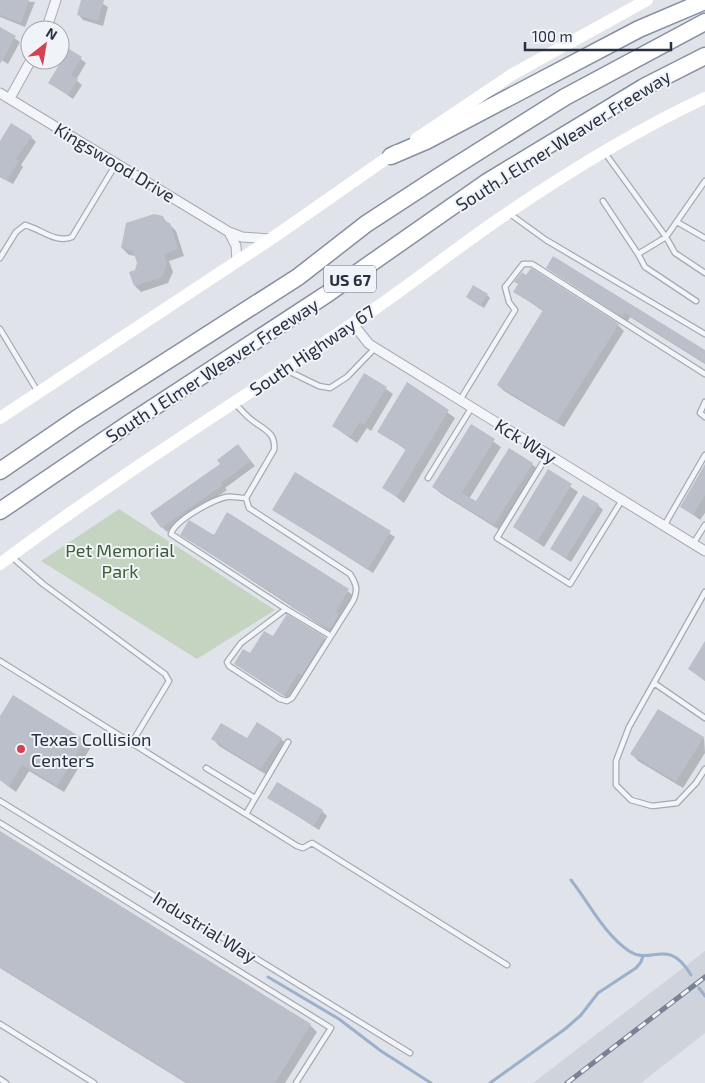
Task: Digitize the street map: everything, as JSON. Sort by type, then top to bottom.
[{"type":"highway","points":[[391,156],[426,141],[639,29],[705,1]]},
{"type":"highway","name":"South J Elmer Weaver Freeway","points":[[0,471],[76,419],[298,276],[366,224],[438,177],[565,97],[705,22]]},
{"type":"highway","name":"South J Elmer Weaver Freeway","points":[[0,511],[128,424],[327,294],[487,182],[644,87],[705,56]]},
{"type":"main road","points":[[0,418],[271,239],[513,74],[647,0]]},
{"type":"main road","name":"South Highway 67","points":[[0,564],[234,403],[353,324],[509,213],[604,152],[705,98]]},
{"type":"street","points":[[49,20],[56,0]]},
{"type":"street","points":[[10,98],[25,70]]},
{"type":"street","name":"Kingswood Drive","points":[[0,93],[229,232],[242,237],[271,239]]},
{"type":"street","points":[[229,232],[236,246],[237,261]]},
{"type":"street","name":"Kck Way","points":[[353,324],[369,344],[375,348],[705,551]]},
{"type":"lane","points":[[604,152],[666,237],[675,253],[705,272]]},
{"type":"lane","points":[[0,258],[16,232],[25,225],[55,238],[67,240],[72,237],[117,163]]},
{"type":"lane","points":[[638,254],[666,237],[705,181]]},
{"type":"lane","points":[[603,201],[638,254],[644,267],[696,301]]},
{"type":"lane","points":[[509,213],[546,240],[705,334]]},
{"type":"lane","points":[[677,222],[705,238]]},
{"type":"lane","points":[[460,400],[515,310],[509,302],[505,287],[523,264],[532,264],[705,374]]},
{"type":"lane","points":[[0,329],[38,393]]},
{"type":"lane","points":[[285,369],[319,386],[330,388],[347,377],[375,348]]},
{"type":"lane","points":[[705,402],[700,413],[705,417]]},
{"type":"lane","points":[[234,403],[269,432],[275,443],[274,450],[246,498],[249,508],[350,574],[356,584],[357,591],[353,601],[292,698],[287,701],[280,699],[229,666],[227,662],[241,643],[286,609]]},
{"type":"lane","points":[[428,478],[472,408]]},
{"type":"lane","points":[[548,454],[497,538],[570,584],[622,500]]},
{"type":"lane","points":[[664,526],[705,455]]},
{"type":"lane","points":[[246,498],[226,497],[191,514],[172,530],[172,534],[286,609],[332,636]]},
{"type":"lane","points":[[693,544],[705,527]]},
{"type":"lane","points":[[11,556],[43,584],[165,674],[169,681],[131,744]]},
{"type":"lane","points":[[705,592],[629,727],[616,761],[616,786],[631,800],[652,806],[677,803],[696,783],[705,769]]},
{"type":"lane","points":[[0,661],[298,846],[303,848],[312,843],[507,966]]},
{"type":"lane","points":[[654,683],[705,718]]},
{"type":"lane","points":[[246,814],[288,742]]},
{"type":"lane","points":[[206,768],[255,798]]},
{"type":"lane","name":"Industrial Way","points":[[0,801],[410,1054]]},
{"type":"lane","points":[[0,822],[330,1028],[296,1083]]},
{"type":"lane","points":[[0,1024],[94,1083]]},
{"type":"lane","points":[[0,1079],[6,1083]]},
{"type":"shaded area","points":[[705,951],[705,1033],[641,1083],[533,1083]]},
{"type":"green space","name":"Pet Memorial Park","points":[[119,509],[275,610],[197,659],[41,561]]},
{"type":"building","points":[[0,0],[29,0],[20,23],[0,15]]},
{"type":"building","points":[[81,0],[104,0],[98,21],[77,15]]},
{"type":"building","points":[[0,27],[16,36],[0,64]]},
{"type":"building","points":[[70,50],[82,57],[71,75],[78,79],[68,95],[48,83],[56,70],[70,70]]},
{"type":"building","points":[[11,123],[32,136],[16,159],[19,161],[7,181],[0,176],[0,141]]},
{"type":"building","points":[[154,214],[163,216],[165,222],[170,223],[178,249],[164,254],[167,264],[162,277],[134,286],[129,272],[135,270],[137,263],[133,251],[121,248],[126,223]]},
{"type":"building","points":[[553,256],[705,350],[705,363],[625,313],[623,317],[546,268]]},
{"type":"building","points":[[531,268],[619,324],[557,422],[497,385],[543,310],[513,292],[518,284],[514,282],[522,272],[526,275]]},
{"type":"building","points":[[473,285],[488,294],[480,306],[466,297]]},
{"type":"building","points":[[364,373],[387,387],[364,425],[360,422],[350,437],[332,426]]},
{"type":"building","points":[[407,382],[449,410],[397,497],[382,488],[406,449],[377,432]]},
{"type":"building","points":[[471,424],[495,439],[462,493],[476,501],[509,448],[533,463],[494,525],[432,487]]},
{"type":"building","points":[[238,444],[251,461],[221,483],[223,485],[161,528],[150,513],[220,464],[217,460]]},
{"type":"building","points":[[705,464],[705,495],[693,515],[680,507]]},
{"type":"building","points":[[548,469],[572,484],[537,542],[513,527]]},
{"type":"building","points":[[295,472],[391,531],[368,569],[272,510]]},
{"type":"building","points":[[583,495],[599,504],[566,558],[550,549]]},
{"type":"building","points":[[227,512],[349,589],[336,612],[339,614],[330,629],[291,607],[292,605],[180,535],[189,520],[214,535]]},
{"type":"building","points":[[287,614],[325,637],[302,675],[298,673],[284,696],[234,664],[243,649],[250,653],[264,631],[273,636]]},
{"type":"building","points":[[705,641],[705,680],[688,669]]},
{"type":"building","points":[[13,695],[85,740],[57,786],[22,765],[9,786],[0,780],[0,716]]},
{"type":"building","points":[[658,709],[704,737],[676,782],[630,754]]},
{"type":"building","points":[[257,722],[282,738],[260,769],[211,739],[221,723],[247,738]]},
{"type":"building","points":[[277,782],[323,810],[314,826],[267,798]]},
{"type":"building","points":[[0,831],[311,1024],[275,1083],[188,1083],[0,967]]},
{"type":"waterway","points":[[571,880],[604,927],[620,944],[637,955],[667,954],[675,957],[683,963],[691,975]]},
{"type":"waterway","points":[[490,1083],[565,1029],[581,1015],[598,993],[636,968],[643,956]]},
{"type":"waterway","points":[[268,977],[339,1019],[381,1051],[431,1083]]},
{"type":"waterway","points":[[699,988],[705,996]]},
{"type":"railway","points":[[567,1083],[705,977]]},
{"type":"place","name":"Texas Collision Centers","points":[[21,749]]}]
